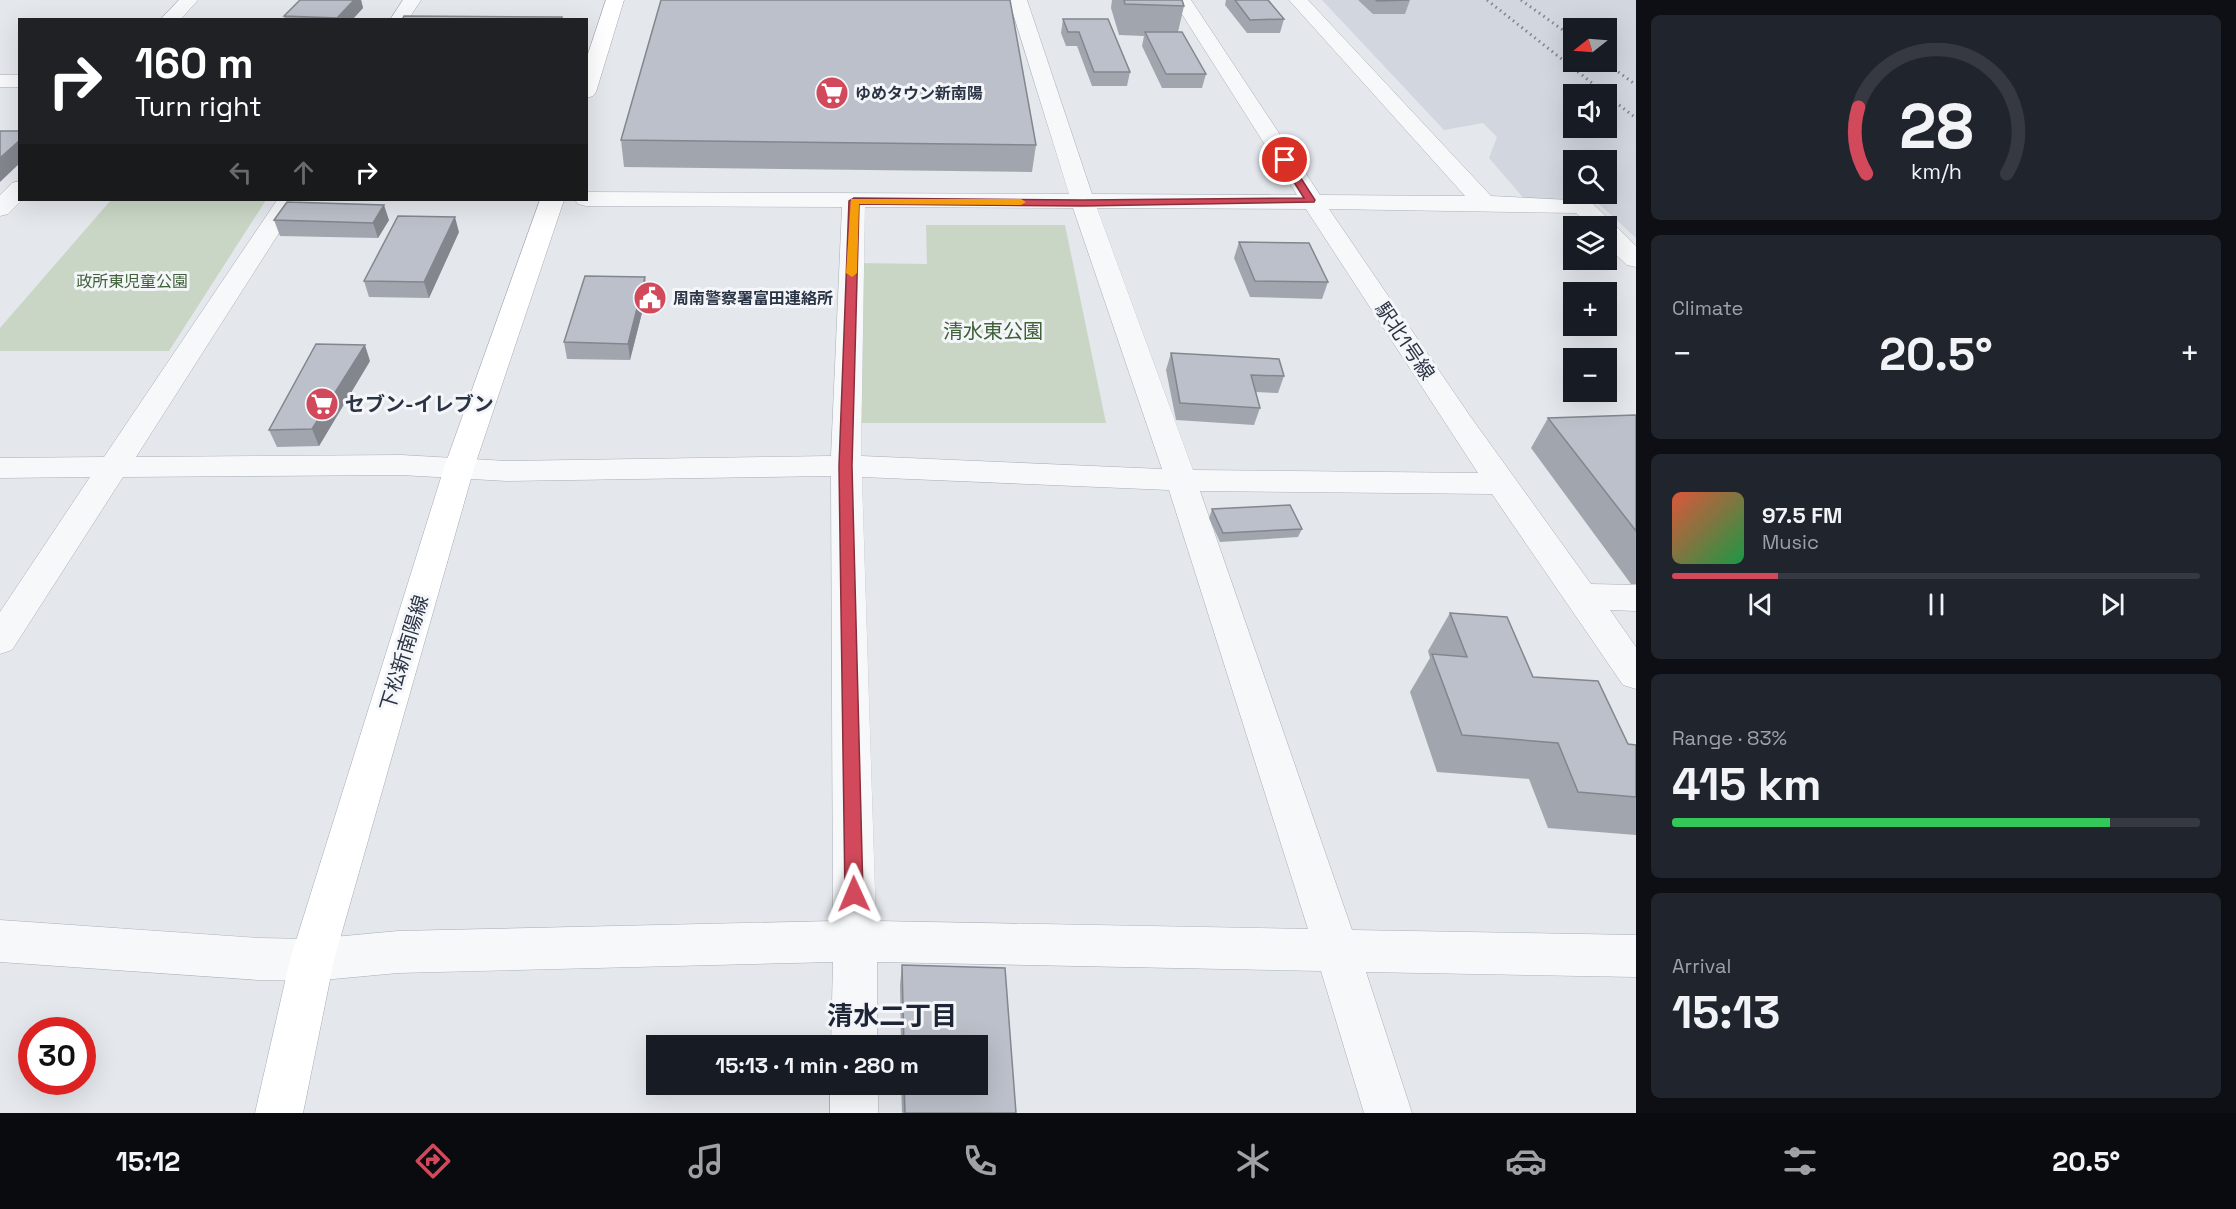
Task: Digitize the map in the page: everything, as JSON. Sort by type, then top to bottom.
[{"type":"main road","points":[[588,86],[615,0]]},
{"type":"main road","name":"下松新南陽線","points":[[279,1113],[312,960],[459,468],[552,201]]},
{"type":"street","points":[[171,18],[189,0]]},
{"type":"street","points":[[400,18],[412,0]]},
{"type":"street","points":[[1018,0],[1083,203],[1181,480],[1337,951],[1388,1113]]},
{"type":"street","name":"駅北1号線","points":[[1182,0],[1311,200],[1501,484],[1584,597],[1636,675]]},
{"type":"street","points":[[1299,0],[1484,203]]},
{"type":"street","points":[[0,81],[18,81]]},
{"type":"street","points":[[588,199],[1083,203],[1311,200],[1582,206],[1592,216]]},
{"type":"street","points":[[0,640],[287,201]]},
{"type":"street","points":[[854,201],[846,466],[855,941],[854,1035]]},
{"type":"street","points":[[1617,242],[1636,260]]},
{"type":"street","points":[[0,468],[401,465],[507,471],[846,466],[1181,480],[1501,484]]},
{"type":"street","points":[[1584,597],[1636,598]]},
{"type":"street","points":[[0,941],[258,959],[312,960],[398,951],[855,941],[1636,956]]},
{"type":"street","points":[[854,1095],[854,1113]]},
{"type":"shaded area","points":[[1322,0],[1636,0],[1636,238],[1617,220],[1617,216],[1612,216],[1599,204],[1617,204],[1617,150],[1563,150],[1563,201],[1526,201],[1489,158],[1497,137],[1483,123],[1444,130]]},
{"type":"green space","name":"政所東児童公園","points":[[110,201],[265,201],[169,351],[0,351],[0,328]]},
{"type":"green space","name":"清水東公園","points":[[926,225],[1065,225],[1106,423],[854,423],[857,263],[927,264]]},
{"type":"building","points":[[300,0],[354,0],[337,18],[284,16]]},
{"type":"building","name":"ゆめタウン新南陽","points":[[661,0],[1010,0],[1036,145],[621,140]]},
{"type":"building","points":[[1124,0],[1182,0],[1184,6],[1125,4]]},
{"type":"building","points":[[1235,0],[1268,0],[1284,19],[1250,20]]},
{"type":"building","points":[[404,16],[562,17],[562,18],[403,18]]},
{"type":"building","points":[[1063,19],[1108,19],[1130,72],[1094,72],[1079,32],[1068,32]]},
{"type":"building","points":[[1145,32],[1182,32],[1206,74],[1166,74]]},
{"type":"building","points":[[0,131],[18,131],[18,142],[0,158]]},
{"type":"building","points":[[287,202],[384,205],[373,223],[274,220]]},
{"type":"building","points":[[398,216],[455,217],[424,282],[364,281]]},
{"type":"building","points":[[1239,242],[1309,243],[1328,282],[1255,281]]},
{"type":"building","points":[[585,276],[645,277],[628,344],[564,342]]},
{"type":"building","points":[[316,344],[365,345],[312,429],[269,430]]},
{"type":"building","points":[[1171,353],[1279,359],[1284,376],[1251,375],[1260,408],[1180,403]]},
{"type":"building","points":[[1636,415],[1636,531],[1548,418]]},
{"type":"building","points":[[1290,505],[1302,529],[1223,533],[1212,509]]},
{"type":"building","points":[[1450,613],[1507,617],[1533,677],[1598,681],[1628,744],[1636,745],[1636,797],[1578,792],[1558,743],[1462,735],[1432,654],[1467,657]]},
{"type":"building","points":[[902,965],[1005,968],[1016,1113],[905,1113],[904,1095],[988,1095],[988,1035],[904,1035]]},
{"type":"railway","points":[[1487,0],[1593,84]]},
{"type":"railway","points":[[1521,0],[1563,30]]},
{"type":"railway","points":[[1617,71],[1636,85]]},
{"type":"railway","points":[[1617,103],[1636,118]]},
{"type":"slow traffic","points":[[852,273],[854,201],[1021,202]]},
{"type":"place","name":"ゆめタウン新南陽","points":[[832,93]]},
{"type":"place","name":"周南警察署富田連絡所","points":[[650,298]]},
{"type":"place","name":"セブン-イレブン","points":[[322,404]]},
{"type":"district","name":"清水二丁目","points":[[892,1016]]},
{"type":"route","points":[[854,894],[846,466],[854,201],[1083,203],[1311,200],[1285,160]]}]
